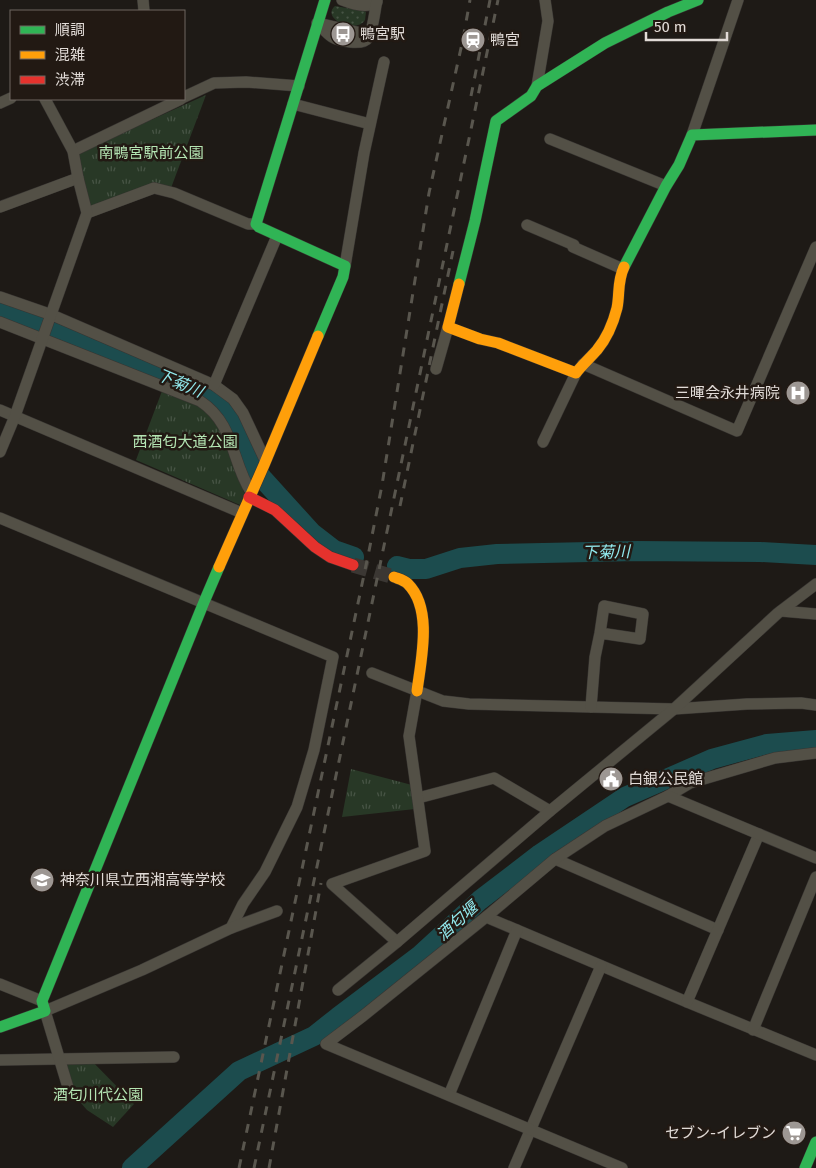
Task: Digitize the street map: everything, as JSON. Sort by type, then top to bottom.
[{"type":"street","points":[[256,224],[325,0]]},
{"type":"street","points":[[329,0],[345,1],[367,6],[373,5],[377,1]]},
{"type":"street","points":[[436,369],[475,221],[496,121],[531,96],[537,86],[548,21],[545,0]]},
{"type":"street","points":[[537,86],[604,43],[668,12],[698,0]]},
{"type":"street","points":[[543,442],[580,368],[597,350],[610,330],[617,307],[619,279],[666,186],[679,165],[692,135],[738,0]]},
{"type":"street","points":[[317,23],[370,35],[377,1]]},
{"type":"street","points":[[70,1094],[43,1006],[204,602],[344,277],[370,124],[384,62]]},
{"type":"street","points":[[185,97],[214,83],[246,82],[299,86]]},
{"type":"street","points":[[0,452],[52,315],[87,213],[73,151],[46,100]]},
{"type":"street","points":[[73,151],[178,100]]},
{"type":"street","points":[[293,104],[370,124]]},
{"type":"street","points":[[692,135],[816,130]]},
{"type":"street","points":[[550,140],[666,186]]},
{"type":"street","points":[[0,207],[78,178]]},
{"type":"street","points":[[87,213],[154,188],[174,193],[248,224],[256,224],[277,236],[345,266]]},
{"type":"street","points":[[527,225],[623,269]]},
{"type":"street","points":[[214,385],[277,236]]},
{"type":"street","points":[[448,327],[480,339],[580,368],[737,431],[816,247]]},
{"type":"street","points":[[0,296],[52,315],[214,385],[232,399],[243,413],[265,463]]},
{"type":"street","points":[[0,322],[208,406],[214,412],[230,439],[244,481],[251,492],[275,510],[315,547],[330,557],[353,565]]},
{"type":"street","points":[[0,410],[242,513]]},
{"type":"street","points":[[1,520],[333,656],[314,750],[297,807],[264,872],[230,928]]},
{"type":"street","points":[[394,577],[408,584],[418,598],[423,615],[422,641],[409,736],[425,851],[332,884],[397,942]]},
{"type":"street","points":[[338,990],[674,709],[781,611],[816,584]]},
{"type":"street","points":[[781,611],[816,614]]},
{"type":"street","points":[[591,707],[595,657],[600,633]]},
{"type":"street","points":[[372,673],[443,701],[469,704],[674,709],[756,704],[801,703],[816,705]]},
{"type":"street","points":[[622,1168],[326,1044],[486,917],[555,859],[605,826],[668,796],[690,783],[775,758],[816,753]]},
{"type":"street","points":[[418,798],[494,778],[550,812]]},
{"type":"street","points":[[668,796],[816,858]]},
{"type":"street","points":[[687,1002],[759,834]]},
{"type":"street","points":[[555,859],[718,930]]},
{"type":"street","points":[[753,1030],[816,877]]},
{"type":"street","points":[[0,1027],[43,1006],[142,970],[230,928],[277,911]]},
{"type":"street","points":[[486,917],[816,1055]]},
{"type":"street","points":[[449,1095],[517,930]]},
{"type":"street","points":[[514,1168],[600,966]]},
{"type":"street","points":[[0,984],[43,1006]]},
{"type":"street","points":[[0,1060],[174,1057]]},
{"type":"street","points":[[805,1168],[816,1142]]},
{"type":"green space","points":[[335,6],[364,11],[366,12],[365,20],[354,26],[338,22],[332,14]]},
{"type":"green space","name":"南鴨宮駅前公園","points":[[206,95],[171,188],[90,207],[78,153]]},
{"type":"green space","name":"西酒匂大道公園","points":[[162,391],[201,407],[219,425],[245,495],[240,505],[136,460]]},
{"type":"green space","points":[[351,769],[412,785],[415,809],[342,817]]},
{"type":"green space","name":"酒匂川代公園","points":[[61,1055],[86,1055],[134,1104],[113,1127],[87,1110],[73,1094]]},
{"type":"waterway","name":"下菊川","points":[[0,307],[209,395],[225,408],[234,421],[252,466],[263,479],[312,533],[334,550],[354,557]]},
{"type":"waterway","name":"下菊川","points":[[397,566],[409,569],[426,569],[460,558],[497,554],[637,551],[760,552],[816,555]]},
{"type":"waterway","name":"酒匂堰","points":[[132,1168],[239,1071],[314,1036],[419,956],[480,900],[540,854],[625,797],[712,759],[767,744],[816,740]]},
{"type":"tunnel","points":[[353,565],[394,577]]},
{"type":"railway","points":[[239,1168],[369,551],[382,485],[429,193],[470,0]]},
{"type":"railway","points":[[471,96],[490,0]]},
{"type":"railway","points":[[254,1168],[498,0]]},
{"type":"railway","points":[[400,506],[453,251]]},
{"type":"railway","points":[[269,1168],[321,883]]},
{"type":"traffic: fast","points":[[318,336],[343,277],[345,266],[256,224],[325,0]]},
{"type":"traffic: fast","points":[[459,284],[475,221],[496,121],[531,96],[537,86],[605,43],[668,12],[698,0]]},
{"type":"traffic: fast","points":[[624,267],[679,165],[692,135],[816,130]]},
{"type":"traffic: fast","points":[[0,1027],[45,1011],[42,1001],[219,567]]},
{"type":"traffic: fast","points":[[805,1168],[816,1142]]},
{"type":"traffic: slow","points":[[459,284],[448,327],[480,339],[498,343],[576,373],[604,341],[614,320],[624,267]]},
{"type":"traffic: slow","points":[[219,567],[318,336]]},
{"type":"traffic: slow","points":[[394,577],[408,584],[416,595],[421,607],[423,650],[417,691]]},
{"type":"traffic: jam","points":[[249,497],[275,510],[315,547],[330,557],[353,565]]},
{"type":"place","name":"鴨宮駅","points":[[343,34]]},
{"type":"place","name":"鴨宮","points":[[473,40]]},
{"type":"place","name":"三暉会永井病院","points":[[798,393]]},
{"type":"place","name":"白銀公民館","points":[[611,779]]},
{"type":"place","name":"神奈川県立西湘高等学校","points":[[42,880]]},
{"type":"place","name":"セブン-イレブン","points":[[794,1133]]}]
